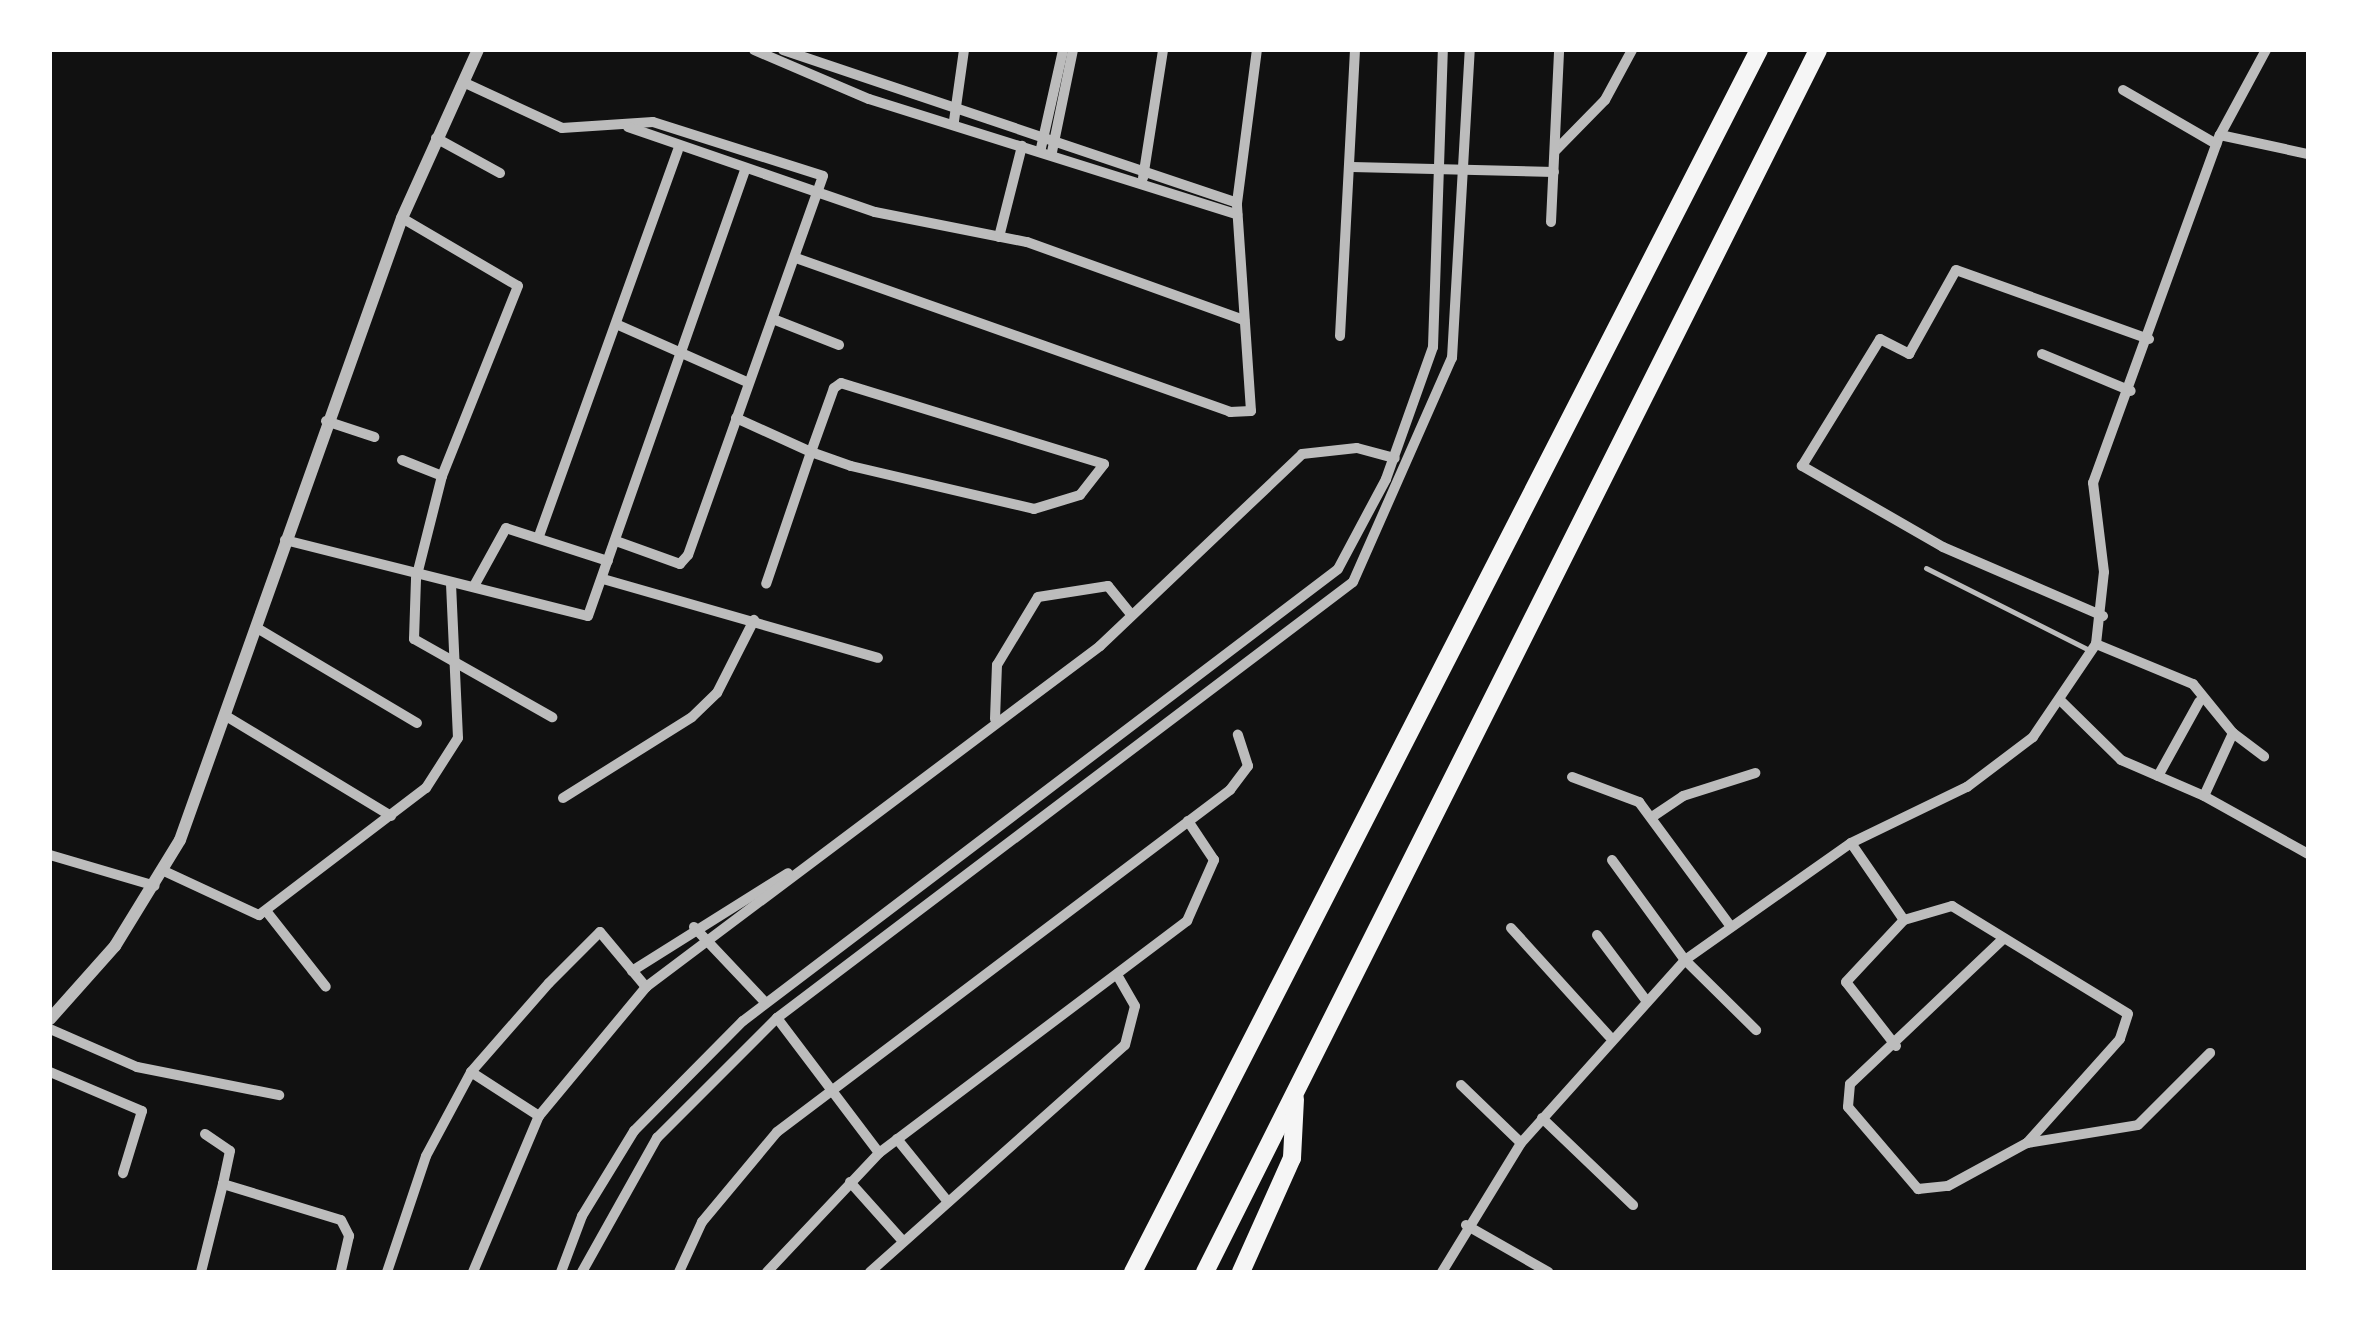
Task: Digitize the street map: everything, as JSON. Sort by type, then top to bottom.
[{"type":"highway","points":[[1132,1272],[1759,50]]},
{"type":"highway","points":[[1205,1272],[1818,50]]},
{"type":"highway","points":[[1242,1272],[1292,1158],[1295,1093]]},
{"type":"street","points":[[50,1019],[164,871],[226,716],[326,421],[402,218],[478,50]]},
{"type":"street","points":[[754,50],[1023,144],[1237,209]]},
{"type":"street","points":[[783,50],[954,121]]},
{"type":"street","points":[[954,121],[964,50]]},
{"type":"street","points":[[1046,150],[1062,50]]},
{"type":"street","points":[[1046,150],[1074,50]]},
{"type":"street","points":[[1143,179],[1162,50]]},
{"type":"street","points":[[796,258],[1246,414],[1253,404],[1237,209],[1257,50]]},
{"type":"street","points":[[1340,336],[1352,167],[1355,50]]},
{"type":"street","points":[[561,1272],[582,1216],[634,1131],[764,1002],[953,864],[1291,609],[1338,569],[1386,479],[1434,347],[1443,50]]},
{"type":"street","points":[[582,1272],[657,1138],[777,1018],[1353,582],[1401,488],[1452,358],[1470,50]]},
{"type":"street","points":[[1551,222],[1558,50]]},
{"type":"street","points":[[1556,150],[1605,100],[1632,50]]},
{"type":"street","points":[[1442,1272],[1466,1225],[1521,1143],[1610,1036],[1684,960],[1729,924],[1851,843],[1991,772],[2060,700],[2094,647],[2102,616],[2092,491],[2218,140],[2266,50]]},
{"type":"street","points":[[463,82],[562,128],[664,124],[810,167],[823,176],[821,194],[684,561],[616,541]]},
{"type":"street","points":[[2124,90],[2218,140],[2308,154]]},
{"type":"street","points":[[628,127],[678,150],[821,194],[999,237],[1244,320]]},
{"type":"street","points":[[436,138],[500,173]]},
{"type":"street","points":[[999,237],[1023,144]]},
{"type":"street","points":[[540,536],[678,150]]},
{"type":"street","points":[[1352,167],[1464,165],[1554,172]]},
{"type":"street","points":[[285,540],[416,579],[474,586],[581,618],[603,579],[746,171]]},
{"type":"street","points":[[402,218],[518,286],[442,476],[416,579],[416,644],[456,662],[552,717]]},
{"type":"street","points":[[2102,616],[1942,547],[1802,466],[1880,339],[1909,354],[1956,270],[2149,340]]},
{"type":"street","points":[[774,320],[839,345]]},
{"type":"street","points":[[616,324],[749,383]]},
{"type":"street","points":[[2042,354],[2131,391]]},
{"type":"street","points":[[736,418],[811,452],[1034,509],[1065,504],[1105,472],[1096,456],[844,382],[811,452],[766,584]]},
{"type":"street","points":[[326,421],[374,437]]},
{"type":"street","points":[[473,1272],[539,1116],[646,987],[710,942],[795,871],[1131,614],[1302,454],[1357,448],[1394,458]]},
{"type":"street","points":[[402,460],[442,476]]},
{"type":"street","points":[[1386,479],[1401,488]]},
{"type":"street","points":[[474,586],[501,530],[540,536],[608,561]]},
{"type":"street","points":[[603,579],[684,609],[754,620],[878,658]]},
{"type":"street","points":[[164,871],[241,914],[266,912],[391,816],[455,752],[456,662],[451,584]]},
{"type":"street","points":[[996,720],[997,666],[1038,597],[1108,586],[1131,614]]},
{"type":"street","points":[[1291,609],[1304,622]]},
{"type":"street","points":[[563,798],[692,716],[717,692],[754,620]]},
{"type":"street","points":[[258,628],[417,722]]},
{"type":"street","points":[[2094,647],[2174,670],[2199,702],[2264,756]]},
{"type":"street","points":[[2060,700],[2121,760],[2204,796],[2308,854]]},
{"type":"street","points":[[2158,776],[2199,702]]},
{"type":"street","points":[[226,716],[391,816]]},
{"type":"street","points":[[2204,796],[2233,732]]},
{"type":"street","points":[[679,1272],[736,1176],[832,1088],[1243,776],[1249,756],[1238,734]]},
{"type":"street","points":[[1652,817],[1682,796],[1755,773]]},
{"type":"street","points":[[1572,777],[1611,785],[1652,817],[1729,924]]},
{"type":"street","points":[[767,1272],[879,1153],[1119,978],[1198,902],[1214,855],[1188,821]]},
{"type":"street","points":[[1851,843],[1904,920]]},
{"type":"street","points":[[50,855],[155,886]]},
{"type":"street","points":[[1612,860],[1684,960],[1756,1030]]},
{"type":"street","points":[[953,864],[964,879]]},
{"type":"street","points":[[632,971],[694,926],[795,871]]},
{"type":"street","points":[[1896,1046],[1846,982],[1904,920],[1952,906],[2128,1014],[2120,1039],[2027,1143],[1948,1186],[1911,1184],[1848,1107],[1850,1084],[1896,1046],[2003,939]]},
{"type":"street","points":[[266,912],[326,987]]},
{"type":"street","points":[[694,926],[764,1002]]},
{"type":"street","points":[[1511,928],[1610,1036]]},
{"type":"street","points":[[387,1272],[426,1156],[471,1072],[600,932],[646,987]]},
{"type":"street","points":[[1597,936],[1645,999]]},
{"type":"street","points":[[870,1272],[901,1239],[1125,1045],[1135,1006],[1119,978]]},
{"type":"street","points":[[777,1018],[879,1153]]},
{"type":"street","points":[[50,1029],[137,1067],[279,1095]]},
{"type":"street","points":[[2027,1143],[2138,1126],[2210,1053]]},
{"type":"street","points":[[50,1072],[142,1110],[123,1173]]},
{"type":"street","points":[[471,1072],[539,1116]]},
{"type":"street","points":[[1461,1085],[1521,1143]]},
{"type":"street","points":[[1542,1118],[1633,1205]]},
{"type":"street","points":[[200,1272],[230,1151],[205,1134]]},
{"type":"street","points":[[897,1139],[948,1202]]},
{"type":"street","points":[[850,1182],[901,1239]]},
{"type":"street","points":[[223,1184],[341,1220],[348,1236],[342,1272]]},
{"type":"street","points":[[1466,1225],[1548,1272]]},
{"type":"lane","points":[[1926,568],[2094,647]]}]
